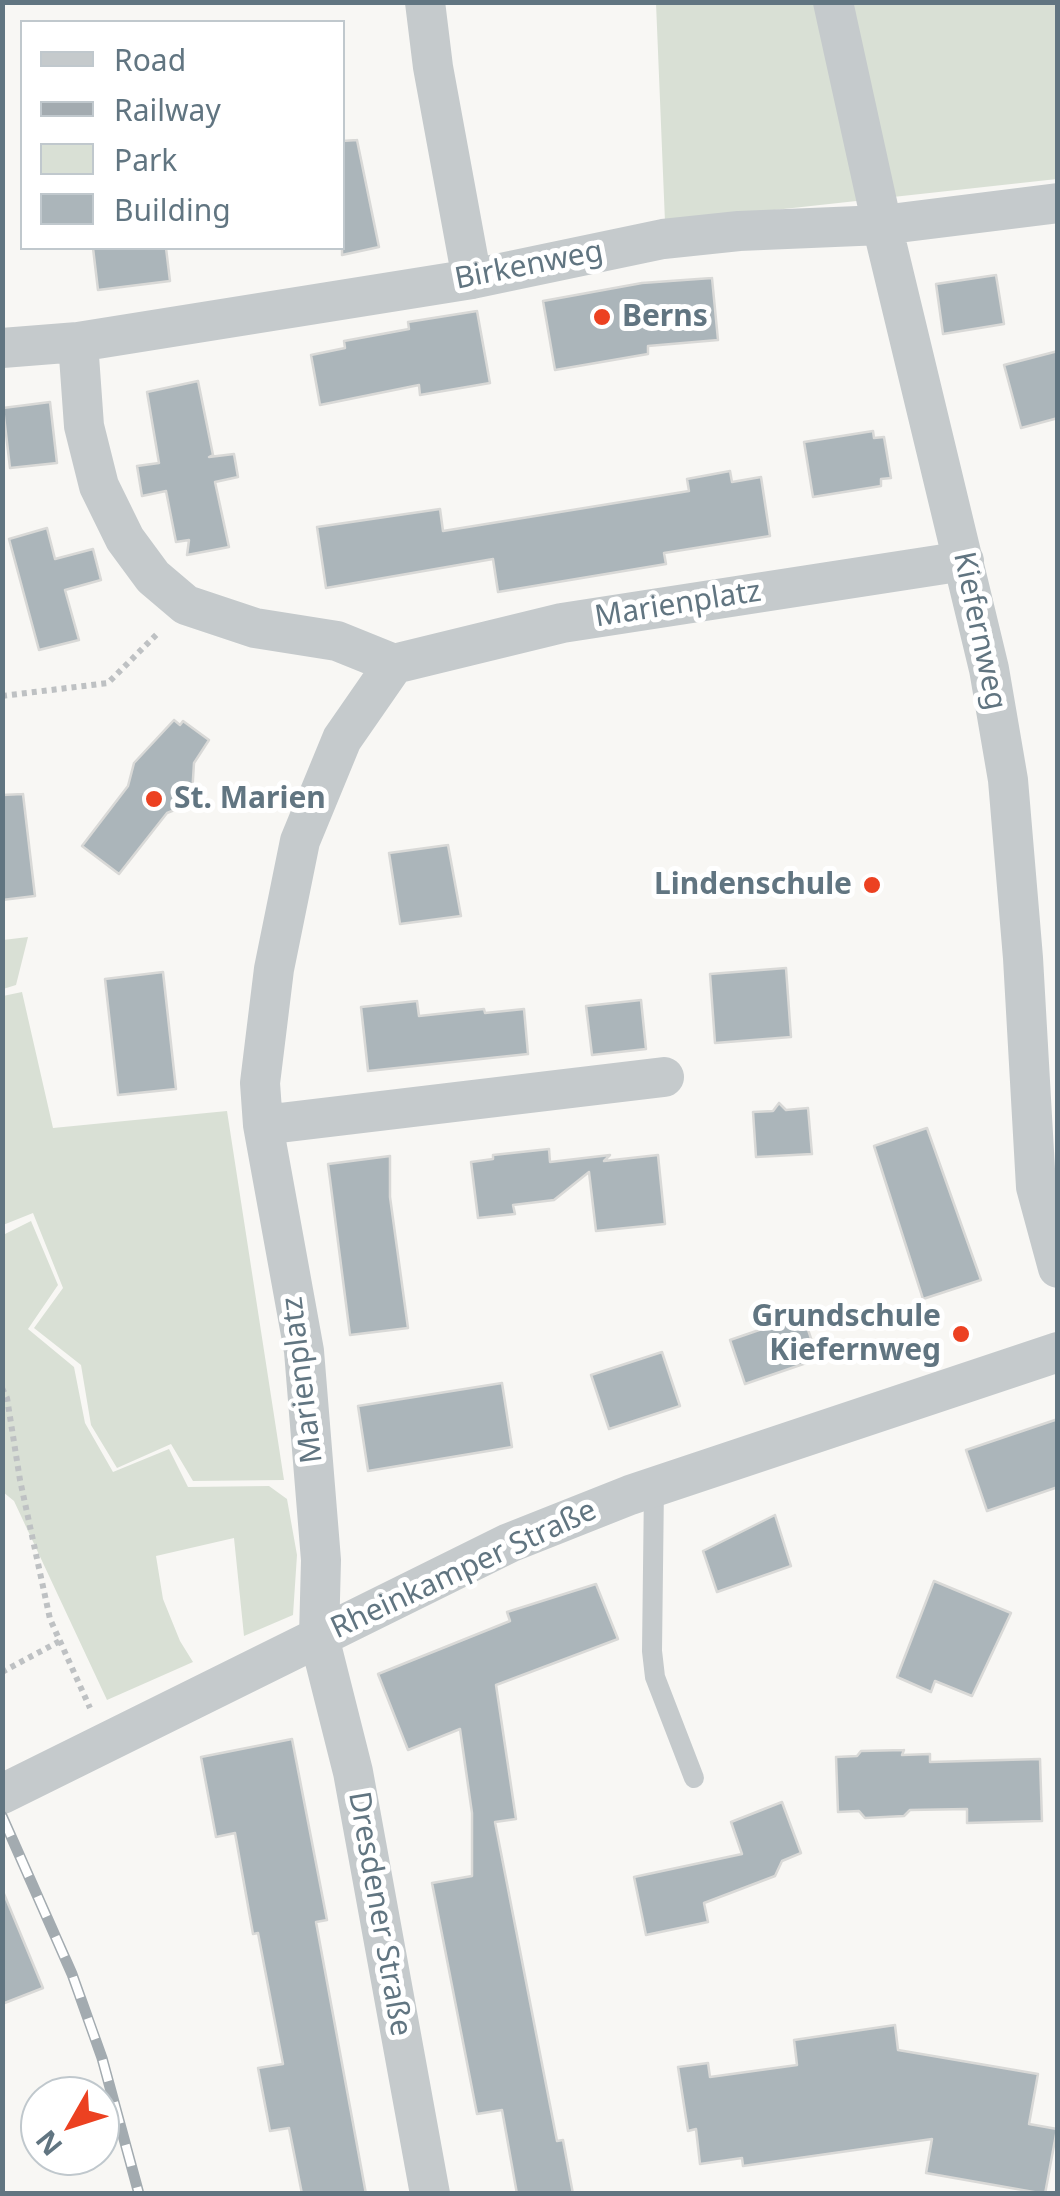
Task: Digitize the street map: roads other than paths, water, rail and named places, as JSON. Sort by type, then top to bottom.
[{"type":"street","points":[[426,2],[433,67],[472,279]]},
{"type":"street","name":"Kiefernweg","points":[[833,2],[882,225],[989,669],[1008,780],[1036,1187],[1058,1268]]},
{"type":"street","name":"Birkenweg","points":[[2,348],[78,342],[472,279],[663,239],[739,231],[882,225],[1058,203]]},
{"type":"street","points":[[78,342],[84,426],[99,486],[125,538],[153,577],[186,605],[255,628],[337,640],[394,664]]},
{"type":"street","name":"Marienplatz","points":[[320,1637],[320,1560],[304,1351],[263,1125],[260,1083],[272,988],[300,841],[342,740],[394,664],[562,623],[964,561]]},
{"type":"street","points":[[263,1125],[664,1076]]},
{"type":"street","name":"Rheinkamper Straße","points":[[2,1794],[509,1543],[654,1486],[1058,1352]]},
{"type":"street","name":"Dresdener Straße","points":[[320,1637],[353,1772],[430,2194]]},
{"type":"lane","points":[[654,1486],[655,1677],[694,1778]]},
{"type":"railway","points":[[2,1816],[72,1974],[102,2058],[139,2194]]},
{"type":"place","name":"Berns","points":[[602,317]]},
{"type":"place","name":"St. Marien","points":[[154,799]]},
{"type":"place","name":"Lindenschule","points":[[872,885]]},
{"type":"place","name":"Grundschule Kiefernweg","points":[[961,1334]]}]
